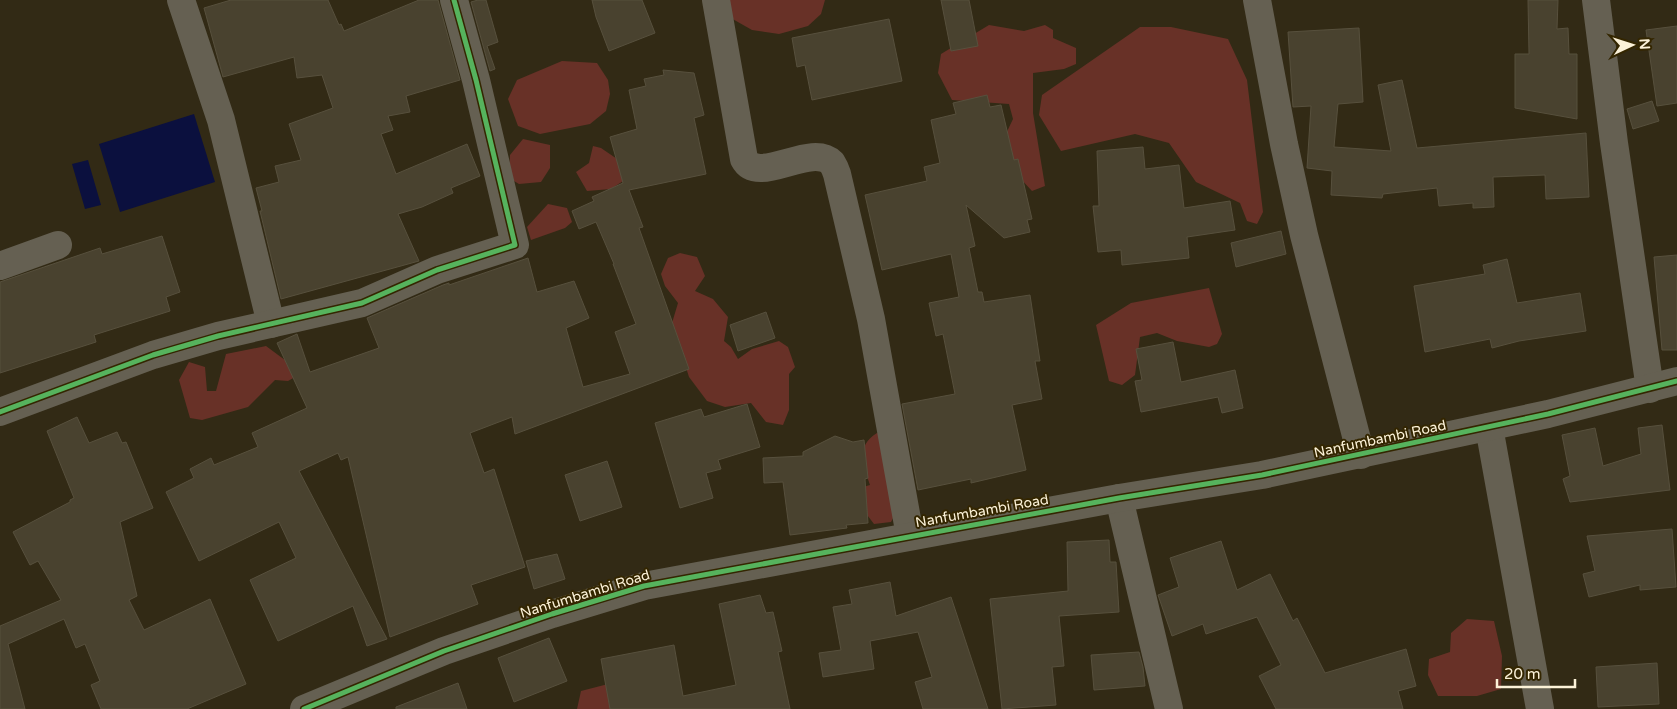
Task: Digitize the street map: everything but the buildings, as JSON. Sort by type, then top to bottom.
[{"type":"street","points":[[181,0],[221,120],[271,324]]},
{"type":"street","points":[[0,412],[153,355],[218,336],[362,303],[437,270],[515,245],[476,80],[454,0]]},
{"type":"street","points":[[716,0],[744,159],[747,165],[757,169],[811,158],[822,158],[832,163],[837,174],[871,320],[910,536]]},
{"type":"street","points":[[1257,0],[1282,134],[1304,235],[1360,455]]},
{"type":"street","points":[[1596,0],[1614,143],[1650,388]]},
{"type":"street","points":[[0,266],[58,245]]},
{"type":"street","name":"Nanfumbambi Road","points":[[304,709],[444,651],[552,614],[644,586],[1119,498],[1262,475],[1489,427],[1677,381]]},
{"type":"street","points":[[1489,427],[1540,709]]},
{"type":"street","points":[[1119,498],[1169,709]]},
{"type":"shaded area","points":[[720,0],[825,0],[821,14],[808,26],[779,34],[752,30],[722,13]]},
{"type":"shaded area","points":[[989,25],[1024,31],[1045,25],[1053,30],[1053,38],[1076,48],[1076,64],[1064,69],[1033,73],[1033,113],[1045,186],[1032,191],[1005,162],[1003,140],[1013,119],[1009,104],[952,100],[938,73],[941,54]]},
{"type":"shaded area","points":[[1140,27],[1171,27],[1228,39],[1247,80],[1263,212],[1257,224],[1247,221],[1240,203],[1196,182],[1169,143],[1135,134],[1061,151],[1039,115],[1042,95]]},
{"type":"shaded area","points":[[562,61],[597,63],[608,80],[610,94],[606,111],[590,124],[540,134],[518,126],[508,99],[517,80]]},
{"type":"shaded area","points":[[194,114],[215,182],[120,212],[99,144]]},
{"type":"shaded area","points":[[523,139],[550,145],[550,168],[541,182],[519,184],[509,178],[510,155]]},
{"type":"shaded area","points":[[593,146],[601,148],[620,161],[626,179],[611,189],[587,191],[576,172],[589,163]]},
{"type":"shaded area","points":[[88,160],[101,205],[85,209],[72,164]]},
{"type":"shaded area","points":[[548,204],[567,208],[572,222],[565,228],[531,240],[527,227]]},
{"type":"shaded area","points":[[680,253],[697,257],[705,276],[695,291],[713,299],[728,317],[724,341],[731,347],[738,359],[752,349],[779,341],[788,347],[795,367],[789,374],[789,410],[783,425],[766,422],[751,403],[725,407],[707,401],[689,377],[672,323],[678,303],[665,286],[661,274],[668,258]]},
{"type":"shaded area","points":[[1209,288],[1222,334],[1217,344],[1209,347],[1177,341],[1157,333],[1140,337],[1135,375],[1122,385],[1109,381],[1096,325],[1131,303]]},
{"type":"shaded area","points":[[266,346],[293,366],[295,377],[288,381],[275,380],[248,407],[202,420],[190,418],[179,380],[189,362],[205,367],[207,391],[216,391],[226,354]]},
{"type":"shaded area","points":[[877,433],[889,437],[899,506],[891,522],[874,524],[849,491],[870,485],[863,463],[863,450],[870,438]]},
{"type":"shaded area","points":[[1467,619],[1494,621],[1502,656],[1501,689],[1477,696],[1438,696],[1428,675],[1429,659],[1450,652],[1451,633]]},
{"type":"shaded area","points":[[612,683],[666,709],[577,709],[581,691]]},
{"type":"cycle path","points":[[0,412],[153,355],[218,336],[362,303],[437,270],[515,245],[476,80],[454,0]]},
{"type":"cycle path","points":[[304,709],[444,651],[552,614],[644,586],[1119,498],[1262,475],[1548,414],[1677,381]]}]
